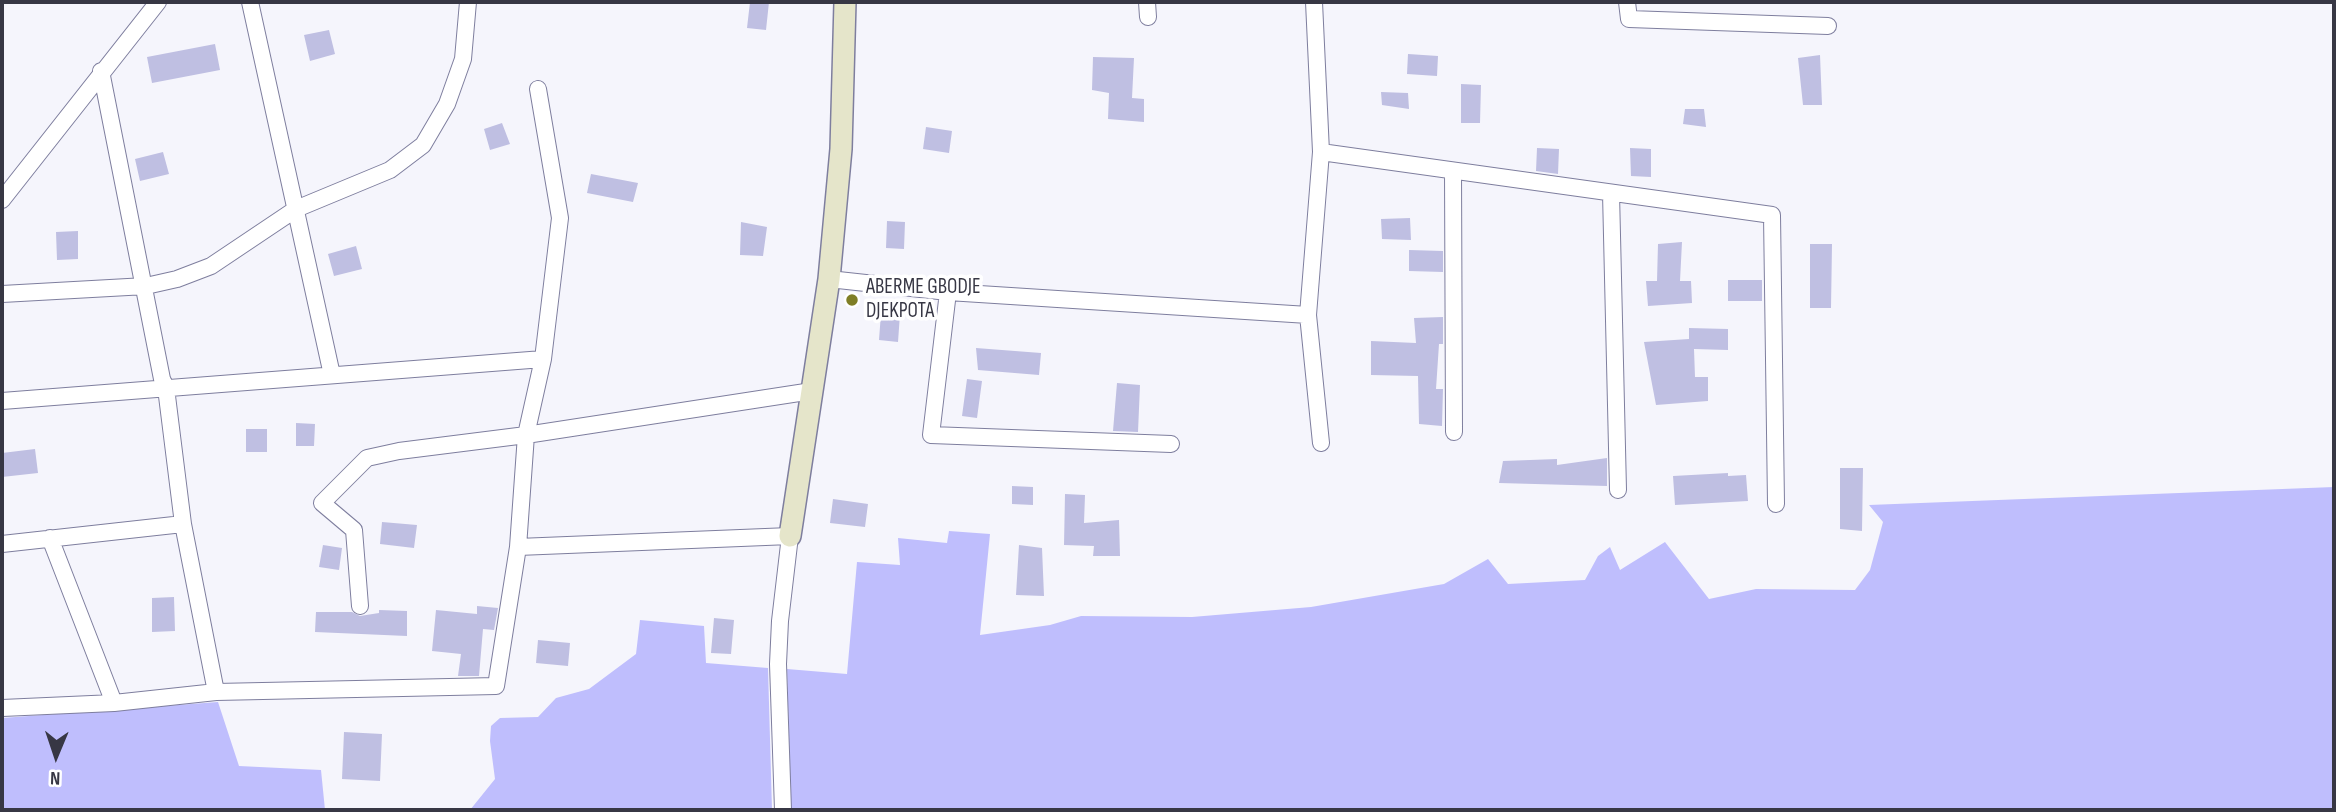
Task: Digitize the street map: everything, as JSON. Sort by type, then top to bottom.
[{"type":"street","points":[[2,200],[158,2]]},
{"type":"street","points":[[250,2],[332,375]]},
{"type":"street","points":[[2,294],[146,286],[211,266],[296,209],[390,170],[423,145],[447,104],[463,59],[468,2]]},
{"type":"street","points":[[783,810],[779,621],[829,279],[841,149],[845,2]]},
{"type":"street","points":[[1314,2],[1321,152],[1308,315],[1321,443]]},
{"type":"street","points":[[1627,2],[1629,19],[1828,26]]},
{"type":"street","points":[[101,71],[146,286],[162,379],[166,388],[183,524],[216,692]]},
{"type":"street","points":[[2,708],[114,703],[216,692],[496,686],[518,547],[526,435],[543,359],[560,218],[538,89]]},
{"type":"street","points":[[1321,152],[1772,215],[1776,503]]},
{"type":"street","points":[[1453,171],[1454,432]]},
{"type":"street","points":[[1611,192],[1618,490]]},
{"type":"street","points":[[829,279],[948,292],[1308,315]]},
{"type":"street","points":[[948,292],[931,435],[1171,444]]},
{"type":"street","points":[[2,401],[543,359]]},
{"type":"street","points":[[360,606],[354,530],[322,503],[367,458],[398,451],[526,435],[811,391]]},
{"type":"street","points":[[2,544],[183,524]]},
{"type":"street","points":[[518,547],[790,536]]},
{"type":"street","points":[[50,538],[114,703]]},
{"type":"shaded area","points":[[2334,487],[2334,810],[791,810],[787,669],[847,674],[857,562],[900,565],[898,538],[947,543],[949,531],[990,534],[980,635],[1050,625],[1081,616],[1192,617],[1311,607],[1444,584],[1488,559],[1508,584],[1585,580],[1598,556],[1610,547],[1620,570],[1665,542],[1709,599],[1756,589],[1855,590],[1870,570],[1883,522],[1869,505]]},
{"type":"shaded area","points":[[640,620],[704,626],[706,663],[768,668],[772,810],[470,810],[495,779],[490,741],[491,726],[500,718],[538,717],[556,698],[589,689],[636,654]]},
{"type":"shaded area","points":[[218,702],[239,766],[321,770],[325,810],[2,810],[2,718]]},
{"type":"building","points":[[750,2],[769,2],[766,30],[747,28]]},
{"type":"building","points":[[329,30],[335,54],[310,61],[304,35]]},
{"type":"building","points":[[215,44],[220,70],[152,83],[147,57]]},
{"type":"building","points":[[1408,54],[1438,56],[1437,76],[1407,74]]},
{"type":"building","points":[[1820,55],[1822,105],[1803,105],[1798,58]]},
{"type":"building","points":[[1093,57],[1134,58],[1132,98],[1144,99],[1144,122],[1108,119],[1109,93],[1092,90]]},
{"type":"building","points":[[1461,84],[1481,85],[1480,123],[1461,123]]},
{"type":"building","points":[[1381,92],[1408,93],[1409,109],[1382,105]]},
{"type":"building","points":[[1685,109],[1704,109],[1706,127],[1683,124]]},
{"type":"building","points":[[502,123],[510,144],[490,150],[484,129]]},
{"type":"building","points":[[926,127],[952,131],[949,153],[923,149]]},
{"type":"building","points":[[1537,148],[1559,149],[1558,174],[1536,171]]},
{"type":"building","points":[[1630,148],[1651,149],[1651,177],[1631,176]]},
{"type":"building","points":[[163,152],[169,174],[140,181],[135,159]]},
{"type":"building","points":[[591,174],[638,183],[633,202],[587,193]]},
{"type":"building","points":[[1410,218],[1411,240],[1382,239],[1381,219]]},
{"type":"building","points":[[887,221],[905,222],[904,249],[886,248]]},
{"type":"building","points":[[741,222],[767,227],[763,256],[740,255]]},
{"type":"building","points":[[78,231],[78,259],[57,260],[56,232]]},
{"type":"building","points":[[1682,242],[1680,281],[1691,281],[1692,303],[1648,306],[1646,281],[1657,281],[1658,244]]},
{"type":"building","points":[[1810,244],[1832,244],[1831,308],[1810,308]]},
{"type":"building","points":[[356,246],[362,269],[334,276],[328,254]]},
{"type":"building","points":[[1409,250],[1443,251],[1443,272],[1409,271]]},
{"type":"building","points":[[1728,280],[1762,280],[1762,301],[1728,301]]},
{"type":"building","points":[[881,313],[900,314],[898,342],[879,340]]},
{"type":"building","points":[[1443,317],[1443,344],[1439,344],[1436,389],[1443,389],[1442,426],[1419,424],[1418,376],[1371,375],[1371,341],[1416,343],[1414,318]]},
{"type":"building","points":[[1689,328],[1728,329],[1728,350],[1694,349],[1695,377],[1708,377],[1708,401],[1656,405],[1644,342],[1689,339]]},
{"type":"building","points":[[976,348],[1041,353],[1039,375],[978,370]]},
{"type":"building","points":[[967,379],[982,381],[977,418],[962,416]]},
{"type":"building","points":[[1117,383],[1140,385],[1138,432],[1113,431]]},
{"type":"building","points":[[296,423],[315,424],[314,446],[296,446]]},
{"type":"building","points":[[246,429],[267,429],[267,452],[246,452]]},
{"type":"building","points":[[35,449],[38,473],[2,477],[2,453]]},
{"type":"building","points":[[1607,458],[1607,486],[1499,483],[1503,461],[1557,459],[1557,465]]},
{"type":"building","points":[[1840,468],[1863,468],[1862,531],[1840,529]]},
{"type":"building","points":[[1728,473],[1728,476],[1746,475],[1748,501],[1675,505],[1673,476]]},
{"type":"building","points":[[1012,486],[1033,487],[1033,505],[1012,504]]},
{"type":"building","points":[[1065,494],[1085,495],[1084,523],[1119,520],[1120,556],[1093,556],[1094,546],[1064,545]]},
{"type":"building","points":[[833,499],[868,504],[865,527],[830,523]]},
{"type":"building","points":[[382,522],[417,525],[414,548],[380,544]]},
{"type":"building","points":[[323,545],[342,548],[339,570],[319,567]]},
{"type":"building","points":[[1019,545],[1042,548],[1044,596],[1016,595]]},
{"type":"building","points":[[174,597],[175,631],[152,632],[152,598]]},
{"type":"building","points":[[477,606],[498,608],[494,630],[483,629],[479,676],[458,676],[461,654],[432,651],[436,610],[477,614]]},
{"type":"building","points":[[379,610],[407,611],[407,636],[315,632],[316,612],[352,612],[360,616],[379,613]]},
{"type":"building","points":[[714,618],[734,620],[731,654],[711,653]]},
{"type":"building","points":[[538,640],[570,643],[568,666],[536,663]]},
{"type":"building","points":[[344,732],[382,734],[380,781],[342,779]]},
{"type":"place","name":"ABERME GBODJE DJEKPOTA","points":[[852,300]]}]
